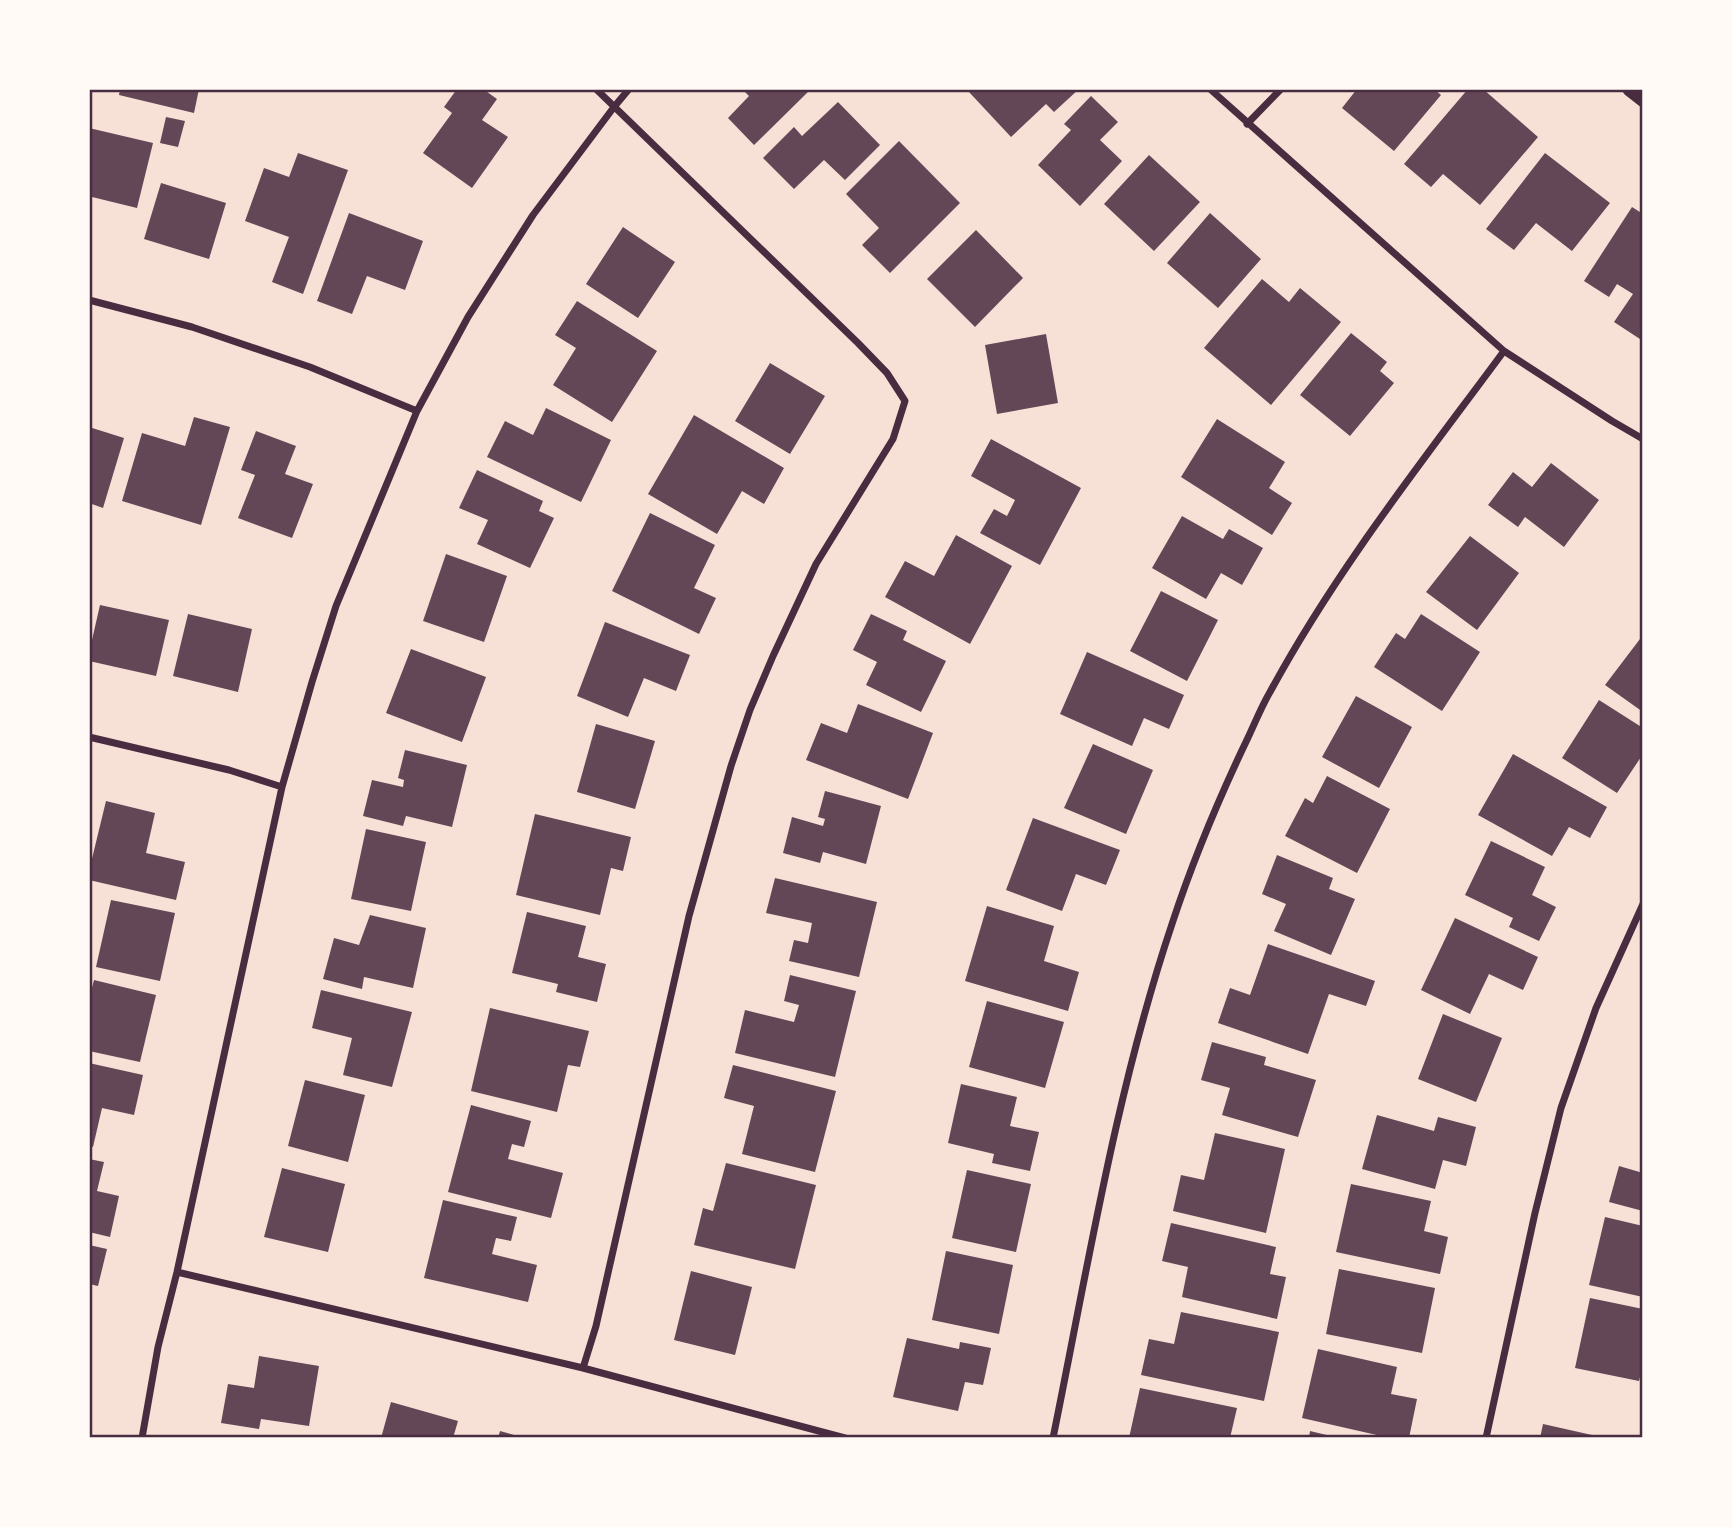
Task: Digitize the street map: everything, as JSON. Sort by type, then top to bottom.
[{"type":"main road","points":[[1629,89],[1643,100]]},
{"type":"street","points":[[583,1368],[596,1326],[689,916],[731,766],[755,699],[794,610],[816,564],[893,439],[905,401],[887,373],[858,343],[596,89]]},
{"type":"street","points":[[142,1438],[158,1347],[177,1272],[282,787],[336,606],[417,411],[468,317],[533,215],[629,89]]},
{"type":"street","points":[[1210,89],[1504,351],[1643,439]]},
{"type":"street","points":[[1247,124],[1281,89]]},
{"type":"street","points":[[89,300],[192,327],[310,367],[417,411]]},
{"type":"street","points":[[1053,1438],[1115,1129],[1143,1020],[1172,923],[1220,796],[1270,692],[1329,591],[1381,515],[1504,351]]},
{"type":"street","points":[[89,737],[229,770],[282,787]]},
{"type":"street","points":[[1486,1438],[1561,1108],[1596,1008],[1643,904]]},
{"type":"street","points":[[177,1272],[583,1368],[845,1438]]},
{"type":"building","points":[[120,89],[199,89],[194,113],[119,95]]},
{"type":"building","points":[[457,89],[483,89],[497,99],[482,120],[508,137],[472,188],[423,153],[452,113],[444,107]]},
{"type":"building","points":[[742,89],[811,89],[754,145],[728,118],[749,96]]},
{"type":"building","points":[[972,89],[1079,89],[1054,112],[1046,104],[1011,137],[969,92]]},
{"type":"building","points":[[1357,89],[1434,89],[1441,95],[1394,151],[1342,108]]},
{"type":"building","points":[[1468,89],[1483,89],[1538,137],[1480,205],[1443,174],[1431,187],[1404,164]]},
{"type":"building","points":[[1091,96],[1118,122],[1100,140],[1122,161],[1080,206],[1038,165],[1071,130],[1064,124]]},
{"type":"building","points":[[838,102],[880,145],[845,180],[824,160],[794,189],[763,158],[794,127],[802,136]]},
{"type":"building","points":[[166,117],[185,121],[178,147],[160,143]]},
{"type":"building","points":[[89,128],[153,143],[137,208],[92,197],[89,206]]},
{"type":"building","points":[[899,141],[960,203],[890,273],[862,245],[879,228],[846,194]]},
{"type":"building","points":[[298,153],[348,170],[303,294],[272,282],[289,237],[245,221],[264,168],[289,177]]},
{"type":"building","points":[[1545,153],[1610,203],[1572,251],[1536,223],[1514,250],[1486,229]]},
{"type":"building","points":[[1149,155],[1200,202],[1154,251],[1104,204]]},
{"type":"building","points":[[161,183],[226,203],[209,259],[144,239]]},
{"type":"building","points":[[1632,207],[1643,214],[1643,341],[1614,322],[1633,294],[1617,284],[1609,297],[1584,281]]},
{"type":"building","points":[[349,213],[423,241],[405,290],[367,276],[352,314],[317,301]]},
{"type":"building","points":[[1210,213],[1261,259],[1218,308],[1167,263]]},
{"type":"building","points":[[623,227],[675,262],[638,318],[586,284]]},
{"type":"building","points":[[976,230],[1023,278],[975,327],[927,279]]},
{"type":"building","points":[[1262,279],[1289,302],[1300,288],[1341,322],[1271,405],[1204,348]]},
{"type":"building","points":[[577,301],[657,351],[612,422],[553,385],[576,348],[555,335]]},
{"type":"building","points":[[1351,333],[1387,362],[1380,371],[1394,383],[1350,436],[1300,395]]},
{"type":"building","points":[[1046,334],[1058,403],[997,414],[985,345]]},
{"type":"building","points":[[770,363],[825,396],[790,454],[735,421]]},
{"type":"building","points":[[546,408],[611,440],[581,502],[487,457],[505,421],[533,435]]},
{"type":"building","points":[[694,415],[784,468],[764,504],[742,491],[717,534],[648,494]]},
{"type":"building","points":[[194,417],[230,427],[201,525],[122,501],[142,433],[185,446]]},
{"type":"building","points":[[1217,419],[1285,462],[1269,488],[1292,503],[1272,535],[1181,477]]},
{"type":"building","points":[[89,427],[124,438],[103,508],[89,503]]},
{"type":"building","points":[[256,431],[296,446],[285,474],[313,484],[292,538],[238,518],[255,475],[241,470]]},
{"type":"building","points":[[991,439],[1081,488],[1040,565],[980,533],[994,509],[1007,516],[1015,500],[971,476]]},
{"type":"building","points":[[1551,463],[1599,500],[1564,547],[1525,517],[1518,527],[1488,505],[1513,472],[1532,487]]},
{"type":"building","points":[[477,470],[543,501],[539,511],[554,518],[530,568],[477,544],[488,520],[459,508]]},
{"type":"building","points":[[650,513],[715,545],[694,588],[716,598],[699,634],[612,591]]},
{"type":"building","points":[[1182,516],[1223,539],[1229,529],[1263,548],[1242,585],[1221,573],[1206,599],[1152,568]]},
{"type":"building","points":[[956,535],[1012,566],[970,644],[885,597],[905,561],[934,576]]},
{"type":"building","points":[[1470,536],[1519,573],[1477,630],[1426,592]]},
{"type":"building","points":[[446,554],[507,576],[484,642],[423,621]]},
{"type":"building","points":[[1161,591],[1218,620],[1187,681],[1130,651]]},
{"type":"building","points":[[100,605],[169,620],[156,676],[89,661]]},
{"type":"building","points":[[188,614],[252,629],[238,692],[173,676]]},
{"type":"building","points":[[871,614],[907,631],[903,640],[946,661],[921,712],[866,685],[877,662],[853,650]]},
{"type":"building","points":[[1421,614],[1480,652],[1442,711],[1374,667],[1396,633],[1405,639]]},
{"type":"building","points":[[605,622],[690,655],[676,691],[644,678],[628,717],[577,696]]},
{"type":"building","points":[[1643,635],[1643,712],[1605,685]]},
{"type":"building","points":[[411,649],[486,677],[462,742],[386,713]]},
{"type":"building","points":[[1087,652],[1184,695],[1169,729],[1144,718],[1132,746],[1060,714]]},
{"type":"building","points":[[1356,696],[1412,727],[1379,788],[1322,757]]},
{"type":"building","points":[[1599,700],[1643,728],[1643,754],[1617,793],[1562,758]]},
{"type":"building","points":[[858,704],[933,733],[908,799],[806,760],[821,723],[847,733]]},
{"type":"building","points":[[596,724],[655,741],[635,809],[577,792]]},
{"type":"building","points":[[1093,744],[1153,770],[1126,834],[1064,808]]},
{"type":"building","points":[[405,750],[467,765],[452,827],[406,816],[403,826],[363,816],[372,780],[403,787],[404,780],[398,778]]},
{"type":"building","points":[[1513,754],[1607,807],[1590,838],[1569,827],[1552,856],[1478,815]]},
{"type":"building","points":[[1327,776],[1390,809],[1357,873],[1285,836],[1305,798],[1313,803]]},
{"type":"building","points":[[825,791],[881,806],[866,864],[823,852],[820,863],[783,853],[792,817],[823,826],[825,819],[818,817]]},
{"type":"building","points":[[106,801],[155,813],[146,853],[185,862],[176,900],[89,880]]},
{"type":"building","points":[[535,814],[631,837],[623,871],[611,868],[600,915],[516,895]]},
{"type":"building","points":[[1033,818],[1120,850],[1106,885],[1076,874],[1062,911],[1006,890]]},
{"type":"building","points":[[366,829],[426,842],[411,911],[351,899]]},
{"type":"building","points":[[1491,841],[1545,867],[1532,895],[1556,907],[1539,941],[1509,927],[1513,918],[1465,895]]},
{"type":"building","points":[[1277,855],[1333,878],[1329,889],[1355,899],[1331,955],[1274,931],[1286,904],[1262,894]]},
{"type":"building","points":[[775,878],[877,902],[859,977],[789,961],[794,940],[808,943],[812,923],[766,913]]},
{"type":"building","points":[[111,900],[175,913],[160,981],[96,967]]},
{"type":"building","points":[[987,906],[1054,926],[1044,961],[1079,972],[1068,1011],[965,981]]},
{"type":"building","points":[[527,912],[586,926],[578,957],[606,964],[597,1002],[556,992],[558,984],[512,973]]},
{"type":"building","points":[[370,915],[426,928],[413,988],[364,977],[362,989],[323,979],[334,938],[359,945]]},
{"type":"building","points":[[1455,918],[1538,957],[1523,990],[1489,974],[1470,1014],[1421,990]]},
{"type":"building","points":[[1268,944],[1375,981],[1366,1006],[1329,994],[1308,1054],[1218,1023],[1230,988],[1250,995]]},
{"type":"building","points":[[790,975],[856,991],[835,1077],[735,1053],[745,1010],[794,1022],[799,1005],[784,1001]]},
{"type":"building","points":[[94,980],[156,995],[140,1062],[89,1051],[89,999]]},
{"type":"building","points":[[321,990],[412,1012],[392,1087],[343,1075],[352,1038],[312,1028]]},
{"type":"building","points":[[987,1001],[1064,1022],[1045,1088],[969,1067]]},
{"type":"building","points":[[490,1008],[589,1031],[580,1067],[568,1065],[557,1112],[471,1091]]},
{"type":"building","points":[[1443,1014],[1502,1038],[1476,1102],[1418,1079]]},
{"type":"building","points":[[1212,1042],[1266,1057],[1264,1065],[1316,1080],[1298,1137],[1222,1115],[1230,1088],[1201,1080]]},
{"type":"building","points":[[89,1063],[143,1075],[134,1115],[102,1108],[93,1147],[89,1146]]},
{"type":"building","points":[[733,1065],[836,1091],[815,1172],[742,1154],[754,1106],[724,1098]]},
{"type":"building","points":[[305,1080],[365,1095],[348,1162],[288,1146]]},
{"type":"building","points":[[961,1084],[1017,1097],[1010,1126],[1039,1132],[1030,1171],[992,1163],[994,1154],[948,1143]]},
{"type":"building","points":[[471,1105],[531,1121],[524,1147],[512,1144],[508,1159],[563,1173],[551,1218],[448,1192]]},
{"type":"building","points":[[1377,1115],[1434,1131],[1438,1117],[1476,1127],[1466,1166],[1443,1160],[1435,1189],[1362,1169]]},
{"type":"building","points":[[1215,1133],[1285,1149],[1266,1233],[1173,1211],[1181,1175],[1204,1180]]},
{"type":"building","points":[[89,1159],[104,1162],[97,1191],[119,1196],[110,1237],[89,1232]]},
{"type":"building","points":[[726,1163],[816,1185],[795,1269],[694,1245],[703,1208],[713,1211]]},
{"type":"building","points":[[1619,1166],[1643,1173],[1643,1211],[1609,1202]]},
{"type":"building","points":[[282,1168],[345,1184],[328,1252],[264,1237]]},
{"type":"building","points":[[967,1170],[1031,1184],[1016,1252],[952,1238]]},
{"type":"building","points":[[1351,1184],[1431,1201],[1424,1231],[1448,1237],[1440,1274],[1336,1252]]},
{"type":"building","points":[[443,1200],[517,1217],[511,1241],[496,1238],[492,1254],[537,1265],[528,1302],[424,1278]]},
{"type":"building","points":[[1605,1217],[1643,1226],[1643,1297],[1589,1285]]},
{"type":"building","points":[[1171,1223],[1276,1247],[1270,1274],[1286,1277],[1277,1319],[1182,1297],[1188,1267],[1162,1261]]},
{"type":"building","points":[[89,1245],[107,1249],[98,1286],[89,1284]]},
{"type":"building","points":[[946,1251],[1013,1265],[999,1334],[932,1320]]},
{"type":"building","points":[[1339,1269],[1435,1288],[1422,1353],[1326,1334]]},
{"type":"building","points":[[691,1271],[752,1287],[735,1355],[674,1340]]},
{"type":"building","points":[[1590,1298],[1643,1309],[1643,1365],[1639,1381],[1575,1368]]},
{"type":"building","points":[[1181,1312],[1279,1332],[1264,1401],[1141,1375],[1149,1339],[1174,1344]]},
{"type":"building","points":[[907,1338],[959,1349],[960,1342],[991,1348],[983,1385],[965,1382],[958,1411],[893,1397]]},
{"type":"building","points":[[1318,1349],[1397,1367],[1391,1394],[1417,1399],[1409,1438],[1390,1438],[1302,1418]]},
{"type":"building","points":[[259,1356],[319,1366],[309,1426],[261,1419],[259,1429],[221,1423],[228,1384],[254,1388]]},
{"type":"building","points":[[1140,1388],[1237,1408],[1230,1438],[1129,1438]]},
{"type":"building","points":[[391,1402],[458,1421],[453,1438],[381,1438]]},
{"type":"building","points":[[1543,1424],[1601,1437],[1601,1438],[1540,1438]]},
{"type":"building","points":[[500,1431],[521,1437],[521,1438],[498,1438]]},
{"type":"building","points":[[1310,1431],[1335,1437],[1309,1438]]}]
